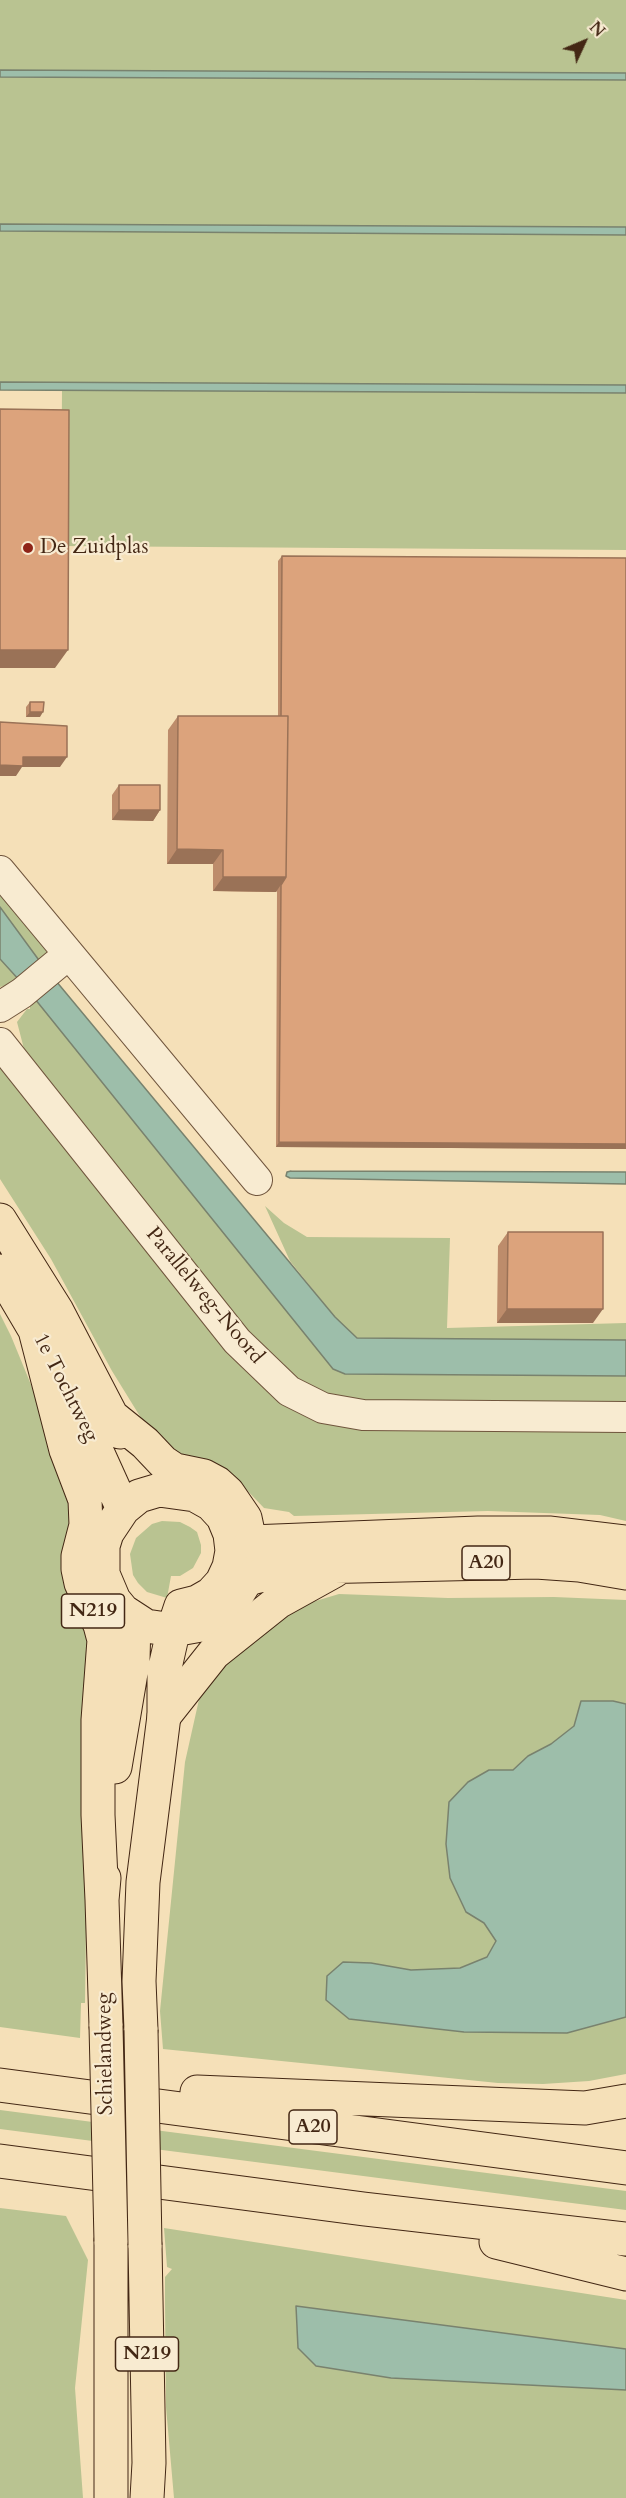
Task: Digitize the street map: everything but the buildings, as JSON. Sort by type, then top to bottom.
[{"type":"main road","name":"1e Tochtweg","points":[[0,1220],[57,1311],[109,1414],[147,1480],[167,1480]]},
{"type":"main road","name":"1e Tochtweg","points":[[0,1271],[35,1330],[89,1435],[123,1509]]},
{"type":"main road","name":"N219","points":[[35,1330],[66,1450],[85,1500],[86,1524],[78,1556],[78,1569],[81,1583],[100,1625],[104,1640],[98,1720],[98,1815],[102,1900]]},
{"type":"main road","points":[[167,1480],[189,1472],[217,1483],[238,1504],[242,1531],[251,1561],[247,1579],[238,1596],[225,1610],[210,1621],[182,1621]]},
{"type":"main road","name":"N219","points":[[167,1480],[123,1509],[107,1533],[101,1560],[103,1574],[114,1600],[134,1620],[146,1626],[182,1621]]},
{"type":"main road","points":[[182,1621],[197,1602],[211,1594],[222,1581],[229,1567],[232,1551],[242,1531]]},
{"type":"main road","name":"A20","points":[[242,1531],[344,1552],[579,1565],[626,1573]]},
{"type":"main road","name":"A20","points":[[247,1579],[344,1552],[478,1533],[549,1533],[626,1542]]},
{"type":"main road","name":"A20","points":[[164,1716],[214,1653],[344,1552]]},
{"type":"main road","name":"Schielandweg","points":[[111,2496],[111,2241],[102,1900],[109,1806],[134,1661],[134,1620]]},
{"type":"main road","name":"Schielandweg","points":[[147,2498],[149,2463],[139,1981],[143,1882],[164,1716],[164,1672],[182,1621]]},
{"type":"main road","name":"A20","points":[[0,2084],[503,2106],[585,2108],[626,2101]]},
{"type":"main road","name":"A20","points":[[0,2084],[626,2168]]},
{"type":"main road","points":[[0,2161],[364,2209],[626,2240]]},
{"type":"main road","points":[[364,2209],[626,2274]]},
{"type":"main road","name":"Schielandweg","points":[[149,2463],[158,2498]]},
{"type":"street","points":[[0,872],[60,961],[257,1180]]},
{"type":"street","points":[[11,1000],[60,961]]},
{"type":"street","name":"Parallelweg-Noord","points":[[0,1043],[237,1341],[289,1391],[323,1408],[363,1415],[626,1417]]},
{"type":"shaded area","points":[[0,0],[626,0],[626,73],[0,70]]},
{"type":"shaded area","points":[[0,70],[626,73],[626,80],[0,77]]},
{"type":"shaded area","points":[[0,77],[626,80],[626,227],[0,224]]},
{"type":"shaded area","points":[[0,224],[626,227],[626,235],[0,231]]},
{"type":"shaded area","points":[[0,231],[626,235],[626,385],[0,382]]},
{"type":"shaded area","points":[[0,382],[626,385],[626,393],[0,390]]},
{"type":"shaded area","points":[[62,390],[626,393],[626,550],[61,546]]},
{"type":"shaded area","points":[[0,892],[47,948],[45,959],[41,963],[0,907]]},
{"type":"shaded area","points":[[0,907],[41,963],[20,981],[0,959]]},
{"type":"shaded area","points":[[0,959],[20,981],[0,987]]},
{"type":"shaded area","points":[[56,981],[335,1317],[357,1338],[626,1340],[626,1376],[345,1374],[333,1369],[35,999]]},
{"type":"shaded area","points":[[35,999],[333,1369],[345,1374],[626,1376],[626,1406],[411,1405],[327,1397],[275,1366],[121,1179],[24,1049],[17,1022],[27,1009],[30,1009],[30,1003]]},
{"type":"shaded area","points":[[0,1059],[284,1397],[626,1426],[626,1521],[600,1515],[488,1511],[294,1516],[289,1512],[264,1508],[240,1483],[172,1449],[141,1418],[112,1371],[51,1259],[0,1179]]},
{"type":"shaded area","points":[[287,1172],[626,1172],[626,1184],[290,1178],[286,1176]]},
{"type":"shaded area","points":[[265,1206],[284,1223],[307,1237],[450,1238],[447,1328],[626,1323],[626,1340],[357,1338],[335,1317],[290,1261]]},
{"type":"shaded area","points":[[0,1314],[66,1470],[90,1628],[85,2003],[81,2003],[80,2038],[0,2027]]},
{"type":"shaded area","points":[[162,1521],[180,1522],[190,1527],[197,1532],[201,1545],[201,1553],[193,1568],[180,1576],[171,1576],[167,1598],[147,1592],[138,1583],[133,1575],[130,1554],[136,1538],[152,1524]]},
{"type":"shaded area","points":[[339,1594],[626,1600],[626,1704],[613,1701],[574,1726],[551,1745],[528,1756],[513,1770],[489,1771],[466,1912],[484,1923],[496,1941],[487,1957],[460,1968],[411,1970],[371,1963],[343,1962],[327,1976],[326,2000],[349,2019],[464,2032],[567,2033],[626,2017],[626,2074],[589,2081],[543,2084],[498,2083],[163,2049],[160,2011],[185,1762],[200,1695],[235,1652],[299,1606]]},
{"type":"shaded area","points":[[581,1701],[613,1701],[626,1704],[626,2017],[567,2033],[464,2032],[349,2019],[326,2000],[327,1976],[343,1962],[371,1963],[411,1970],[460,1968],[487,1957],[496,1941],[484,1923],[466,1912],[450,1878],[446,1844],[449,1802],[468,1782],[489,1770],[513,1770],[528,1756],[551,1744],[574,1726]]},
{"type":"shaded area","points":[[0,2110],[626,2191],[626,2210],[0,2129]]},
{"type":"shaded area","points":[[0,2208],[66,2216],[88,2260],[75,2388],[83,2498],[0,2498]]},
{"type":"shaded area","points":[[164,2228],[626,2300],[626,2349],[296,2306],[298,2348],[391,2378],[626,2390],[626,2498],[174,2498],[166,2407],[165,2302],[165,2277],[172,2269],[167,2267]]},
{"type":"shaded area","points":[[296,2306],[626,2349],[626,2390],[391,2378],[316,2366],[298,2348]]},
{"type":"place","name":"De Zuidplas","points":[[28,548]]}]
